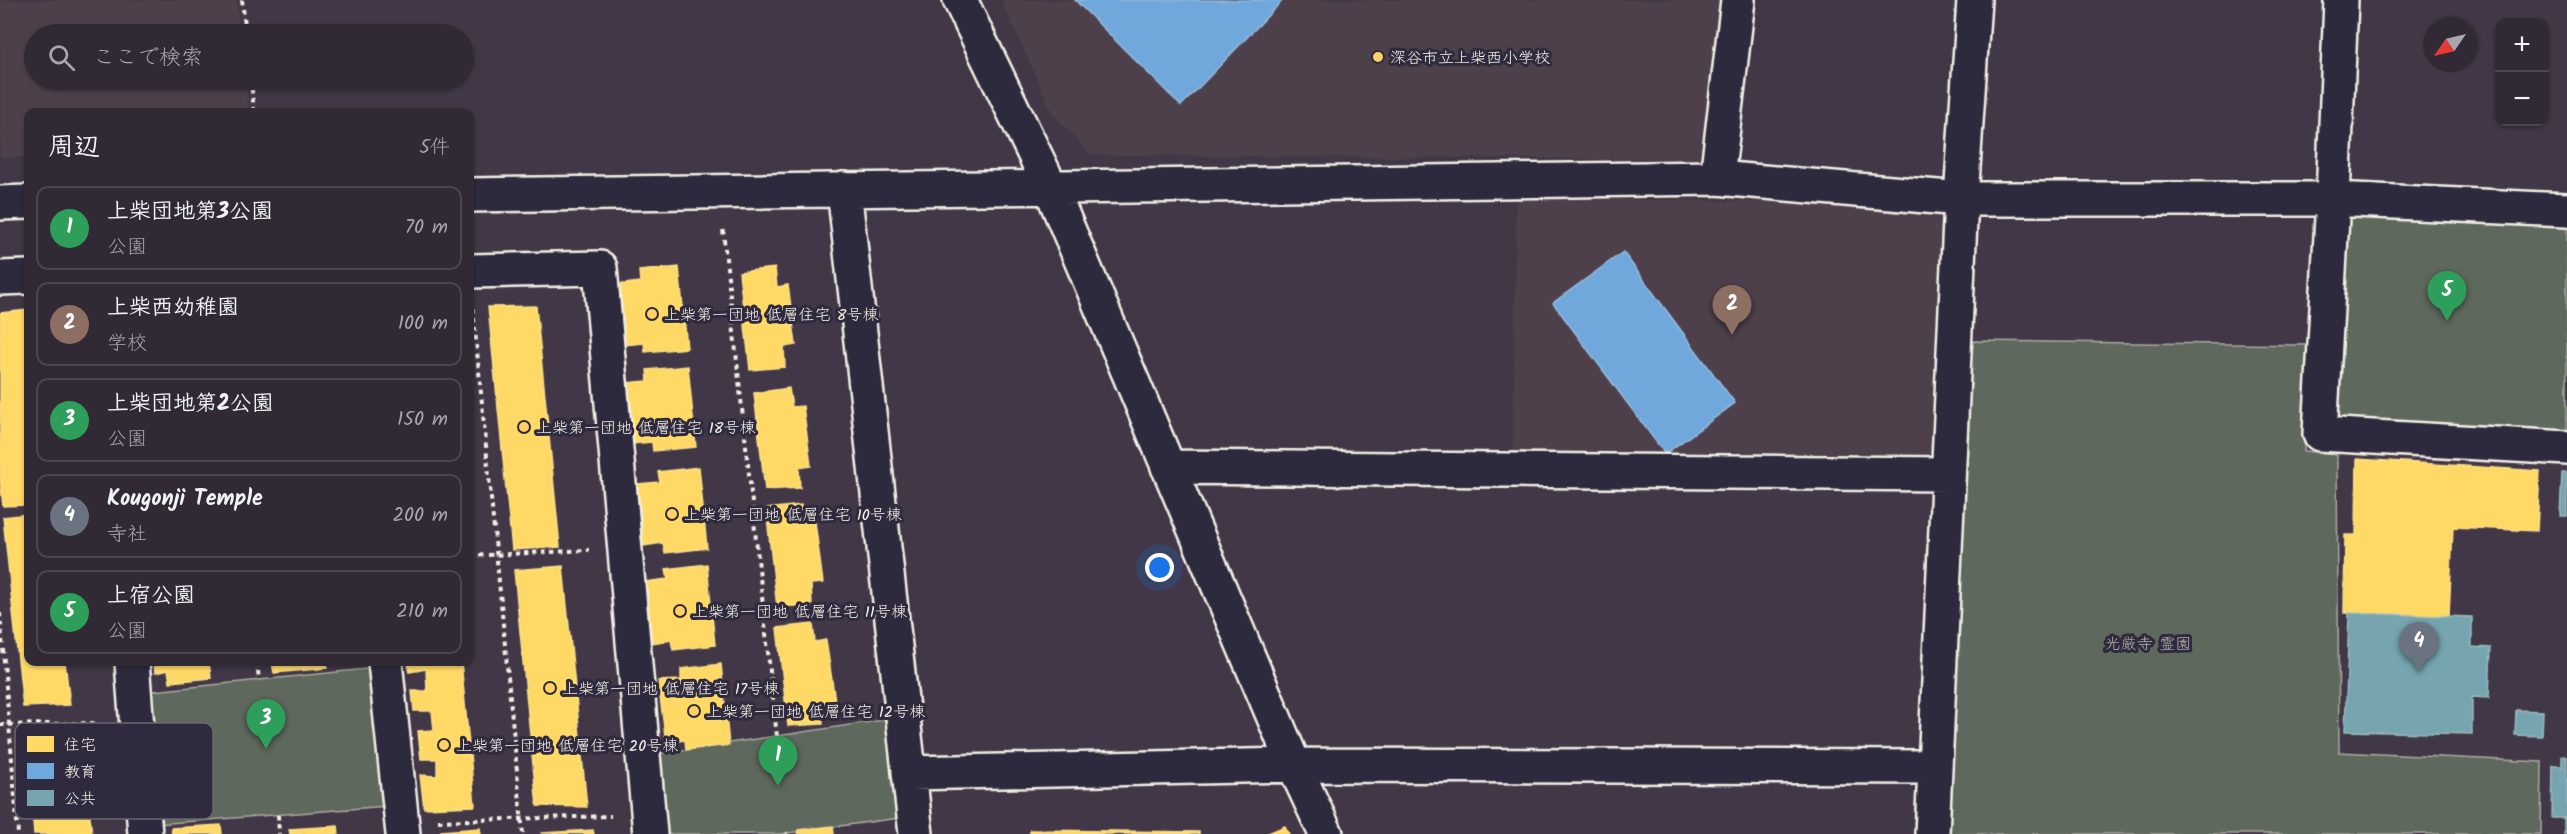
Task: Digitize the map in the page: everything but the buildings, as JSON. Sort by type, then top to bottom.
[{"type":"street","points":[[960,0],[1050,186],[1294,765],[1326,834]]},
{"type":"street","points":[[1718,178],[1738,0]]},
{"type":"street","points":[[1932,834],[1961,200],[1974,0]]},
{"type":"street","points":[[2342,0],[2320,434],[2567,448]]},
{"type":"street","points":[[474,195],[1718,178],[1961,200],[2333,199],[2567,210]]},
{"type":"street","points":[[844,189],[916,834]]},
{"type":"street","points":[[0,203],[24,202]]},
{"type":"street","points":[[474,271],[600,268],[649,825]]},
{"type":"street","points":[[0,278],[24,277]]},
{"type":"street","points":[[1168,467],[1948,474]]},
{"type":"street","points":[[132,666],[136,722]]},
{"type":"street","points":[[385,666],[402,828]]},
{"type":"street","points":[[909,773],[1294,765],[1934,767]]},
{"type":"street","points":[[144,819],[145,834]]},
{"type":"path","points":[[242,0],[245,24]]},
{"type":"path","points":[[252,90],[254,108]]},
{"type":"path","points":[[726,255],[777,737]]},
{"type":"path","points":[[474,315],[523,834]]},
{"type":"path","points":[[474,556],[624,548]]},
{"type":"path","points":[[0,613],[15,798]]},
{"type":"path","points":[[257,666],[259,680]]},
{"type":"path","points":[[94,723],[136,722]]},
{"type":"path","points":[[0,725],[15,725]]},
{"type":"path","points":[[278,815],[279,834]]},
{"type":"path","points":[[402,828],[521,818],[649,825]]},
{"type":"path","points":[[17,819],[18,834]]},
{"type":"shaded area","points":[[0,0],[236,0],[239,24],[24,24],[24,90],[246,90],[248,108],[24,108],[24,157],[0,157]]},
{"type":"shaded area","name":"深谷市立上柴西小学校","points":[[1001,0],[1729,0],[1729,160],[1091,155],[1053,114]]},
{"type":"shaded area","points":[[1516,198],[1955,204],[1944,469],[1513,466]]},
{"type":"green space","points":[[2333,199],[2567,209],[2567,448],[2320,434]]},
{"type":"green space","name":"光厳寺 霊園","points":[[1970,341],[2310,345],[2304,451],[2337,454],[2339,752],[2542,762],[2541,834],[1949,834]]},
{"type":"green space","points":[[386,667],[400,805],[144,825],[144,819],[213,819],[213,723],[136,723],[134,693]]},
{"type":"green space","points":[[903,717],[914,816],[780,834],[649,834],[643,756]]},
{"type":"place","name":"深谷市立上柴西小学校","points":[[1378,57]]},
{"type":"place","name":"上柴第一団地 低層住宅 8号棟","points":[[652,314]]},
{"type":"place","name":"上宿公園","points":[[2447,321]]},
{"type":"place","name":"上柴西幼稚園","points":[[1732,335]]},
{"type":"place","name":"上柴第一団地 低層住宅 18号棟","points":[[524,427]]},
{"type":"place","name":"上柴第一団地 低層住宅 10号棟","points":[[672,514]]},
{"type":"place","name":"上柴第一団地 低層住宅 11号棟","points":[[680,611]]},
{"type":"place","name":"Kougonji Temple","points":[[2419,672]]},
{"type":"place","name":"上柴第一団地 低層住宅 17号棟","points":[[550,688]]},
{"type":"place","name":"上柴第一団地 低層住宅 12号棟","points":[[694,711]]},
{"type":"place","name":"上柴第一団地 低層住宅 20号棟","points":[[444,745]]},
{"type":"place","name":"上柴団地第2公園","points":[[266,749]]},
{"type":"place","name":"上柴団地第3公園","points":[[778,786]]}]
